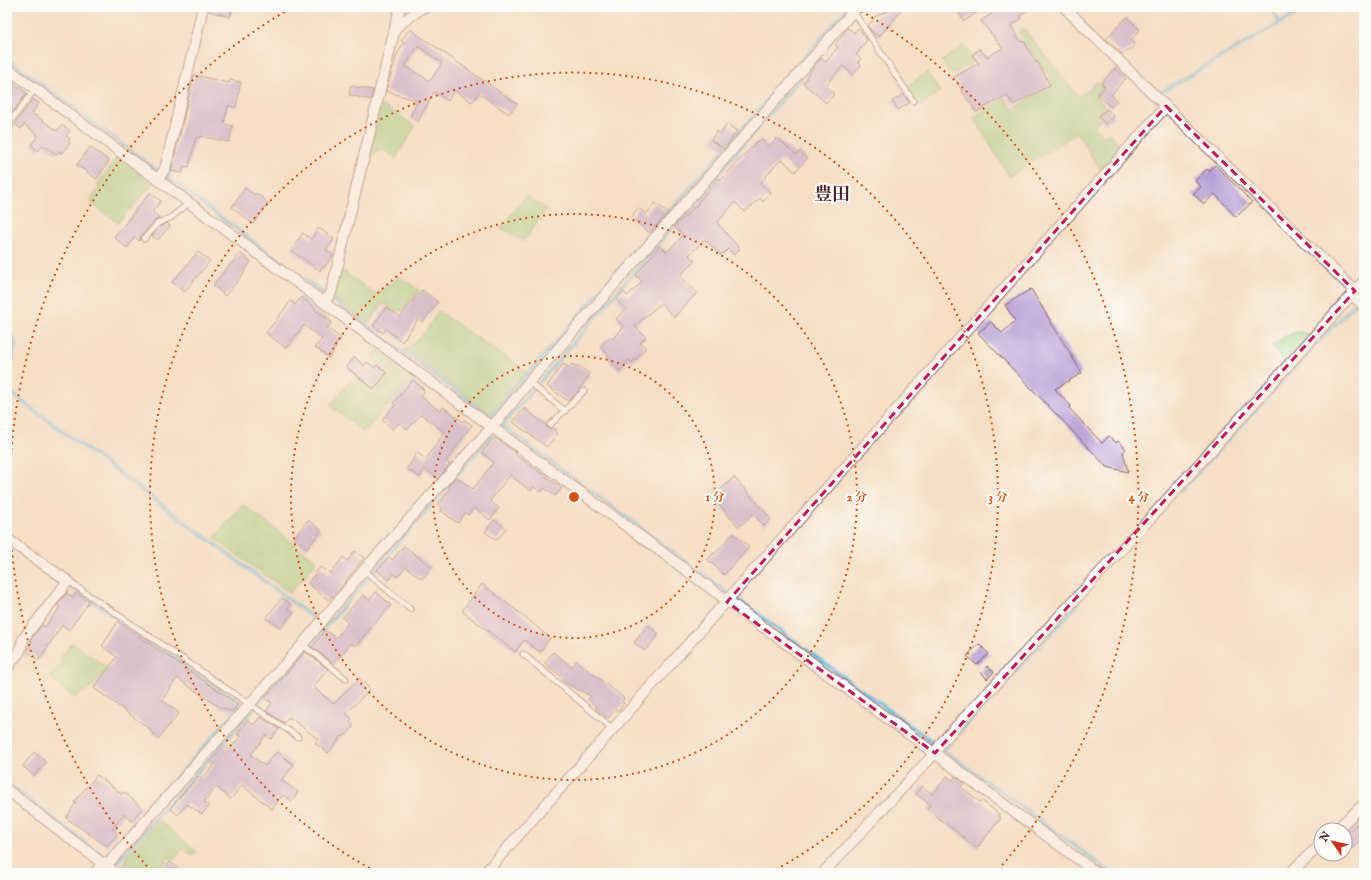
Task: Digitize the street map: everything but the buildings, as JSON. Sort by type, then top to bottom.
[{"type":"street","points":[[161,175],[203,7]]},
{"type":"street","points":[[327,299],[331,293],[400,7]]},
{"type":"street","points":[[395,28],[423,7]]},
{"type":"street","points":[[1064,7],[1164,109],[1354,293],[1364,306]]},
{"type":"street","points":[[7,790],[108,867],[253,707],[495,424],[533,385],[855,12]]},
{"type":"street","points":[[7,68],[33,92],[161,175],[186,204],[327,299],[730,597],[938,748],[1097,873]]},
{"type":"street","points":[[485,873],[1164,109]]},
{"type":"street","points":[[823,873],[1132,539],[1364,282]]},
{"type":"street","points":[[7,539],[67,583],[24,639],[20,651],[7,668]]},
{"type":"street","points":[[1345,822],[1364,804]]},
{"type":"street","points":[[1290,873],[1313,851]]},
{"type":"lane","points":[[855,12],[913,101]]},
{"type":"lane","points":[[7,144],[11,121],[33,92]]},
{"type":"lane","points":[[144,239],[158,223],[170,218],[186,204]]},
{"type":"lane","points":[[533,385],[564,410]]},
{"type":"lane","points":[[550,426],[584,391]]},
{"type":"lane","points":[[368,573],[410,609]]},
{"type":"lane","points":[[67,583],[298,737]]},
{"type":"lane","points":[[305,647],[346,679]]},
{"type":"lane","points":[[523,654],[613,729]]},
{"type":"highlighted area","points":[[1166,106],[1355,291],[935,753],[727,602]]},
{"type":"green space","points":[[1023,28],[1079,97],[1097,82],[1103,87],[1095,96],[1107,108],[1098,114],[1101,119],[1094,125],[1103,137],[1110,133],[1123,150],[1102,172],[1077,133],[1009,176],[974,117],[1005,98],[1013,109],[1054,84],[1018,31]]},
{"type":"green space","points":[[964,45],[974,62],[951,75],[942,61]]},
{"type":"green space","points":[[927,72],[940,92],[922,105],[918,104],[907,86]]},
{"type":"green space","points":[[381,106],[415,126],[396,158],[383,150],[375,153],[370,164],[367,165]]},
{"type":"green space","points":[[117,157],[153,184],[118,223],[91,203],[91,200],[99,188],[97,185]]},
{"type":"green space","points":[[526,196],[546,209],[524,241],[501,228]]},
{"type":"green space","points":[[340,269],[375,294],[400,277],[419,290],[403,310],[395,311],[383,303],[369,323],[333,297]]},
{"type":"green space","points":[[438,311],[527,372],[490,413],[405,350],[424,333]]},
{"type":"green space","points":[[1296,332],[1310,334],[1283,362],[1272,346],[1284,337]]},
{"type":"green space","points":[[378,350],[414,378],[363,432],[330,405],[355,375],[374,391],[390,373],[371,358]]},
{"type":"green space","points":[[243,505],[317,561],[290,593],[214,538]]},
{"type":"green space","points":[[72,643],[108,668],[92,686],[74,698],[49,676],[64,662],[60,658]]},
{"type":"green space","points":[[159,820],[197,852],[194,855],[182,849],[174,860],[169,857],[158,873],[132,873],[124,867],[126,857]]},
{"type":"waterway","points":[[424,11],[430,7]]},
{"type":"waterway","points":[[490,417],[848,7]]},
{"type":"waterway","points":[[1270,7],[1280,23]]},
{"type":"waterway","points":[[1159,93],[1308,7]]},
{"type":"waterway","points":[[7,59],[727,592],[1112,873]]},
{"type":"waterway","points":[[502,426],[800,79]]},
{"type":"waterway","points":[[168,179],[171,166]]},
{"type":"waterway","points":[[1360,297],[1364,292]]},
{"type":"waterway","points":[[1180,492],[1356,302]]},
{"type":"waterway","points":[[7,333],[14,338],[16,345],[7,376]]},
{"type":"waterway","points":[[7,390],[314,618]]},
{"type":"waterway","points":[[107,873],[261,701],[491,436]]},
{"type":"waterway","points":[[67,584],[239,702],[240,706],[105,858]]},
{"type":"waterway","points":[[942,752],[1079,603]]},
{"type":"waterway","points":[[7,783],[106,859]]},
{"type":"waterway","points":[[113,864],[125,873]]},
{"type":"district","name":"豊田","points":[[832,195]]}]
